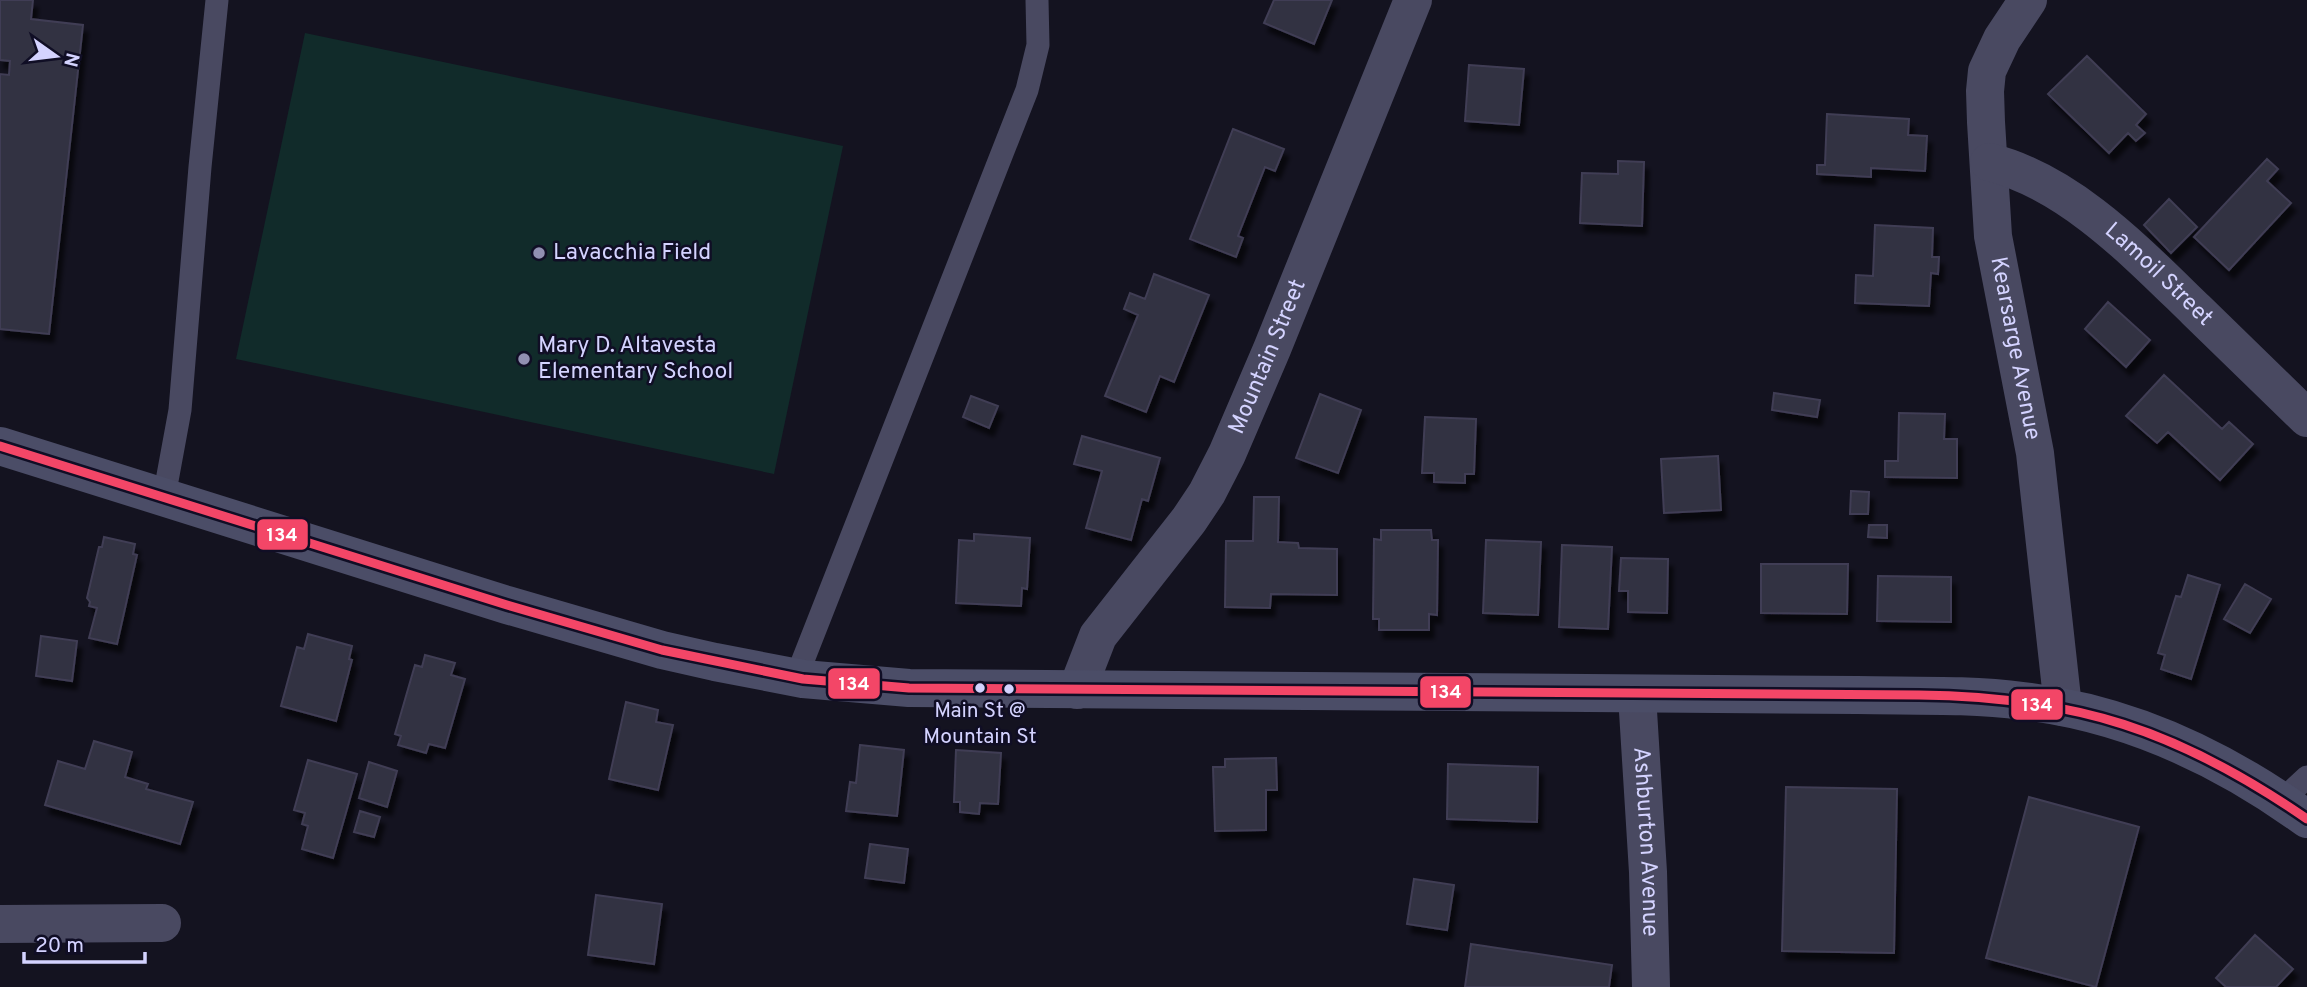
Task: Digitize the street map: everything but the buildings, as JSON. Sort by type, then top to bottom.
[{"type":"main road","points":[[0,446],[507,605],[662,650],[796,678],[909,688],[1984,698],[2063,707],[2124,723],[2180,744],[2298,799]]},
{"type":"street","name":"Mountain Street","points":[[1077,690],[1098,636],[1189,520],[1227,454],[1413,0]]},
{"type":"street","name":"Kearsarge Avenue","points":[[2028,0],[2002,39],[1987,71],[1984,91],[1993,236],[2035,453],[2063,707]]},
{"type":"street","name":"Lamoil Street","points":[[1989,162],[2010,167],[2034,178],[2095,219],[2161,276],[2307,418]]},
{"type":"street","name":"Ashburton Avenue","points":[[1637,695],[1648,872],[1651,987]]},
{"type":"street","points":[[0,924],[162,923]]},
{"type":"lane","points":[[164,497],[180,410],[217,0]]},
{"type":"lane","points":[[796,678],[1027,90],[1038,45],[1037,0]]},
{"type":"green space","name":"Lavacchia Field","points":[[305,33],[843,146],[774,474],[236,359]]},
{"type":"transit line","name":"134","points":[[0,446],[507,605],[662,650],[803,679],[909,688],[1975,697],[2028,703],[2124,724],[2214,762],[2307,819]]},
{"type":"place","name":"Lavacchia Field","points":[[539,253]]},
{"type":"place","name":"Mary D. Altavesta Elementary School","points":[[524,359]]},
{"type":"place","name":"Main St @ Mountain St","points":[[980,688]]}]
